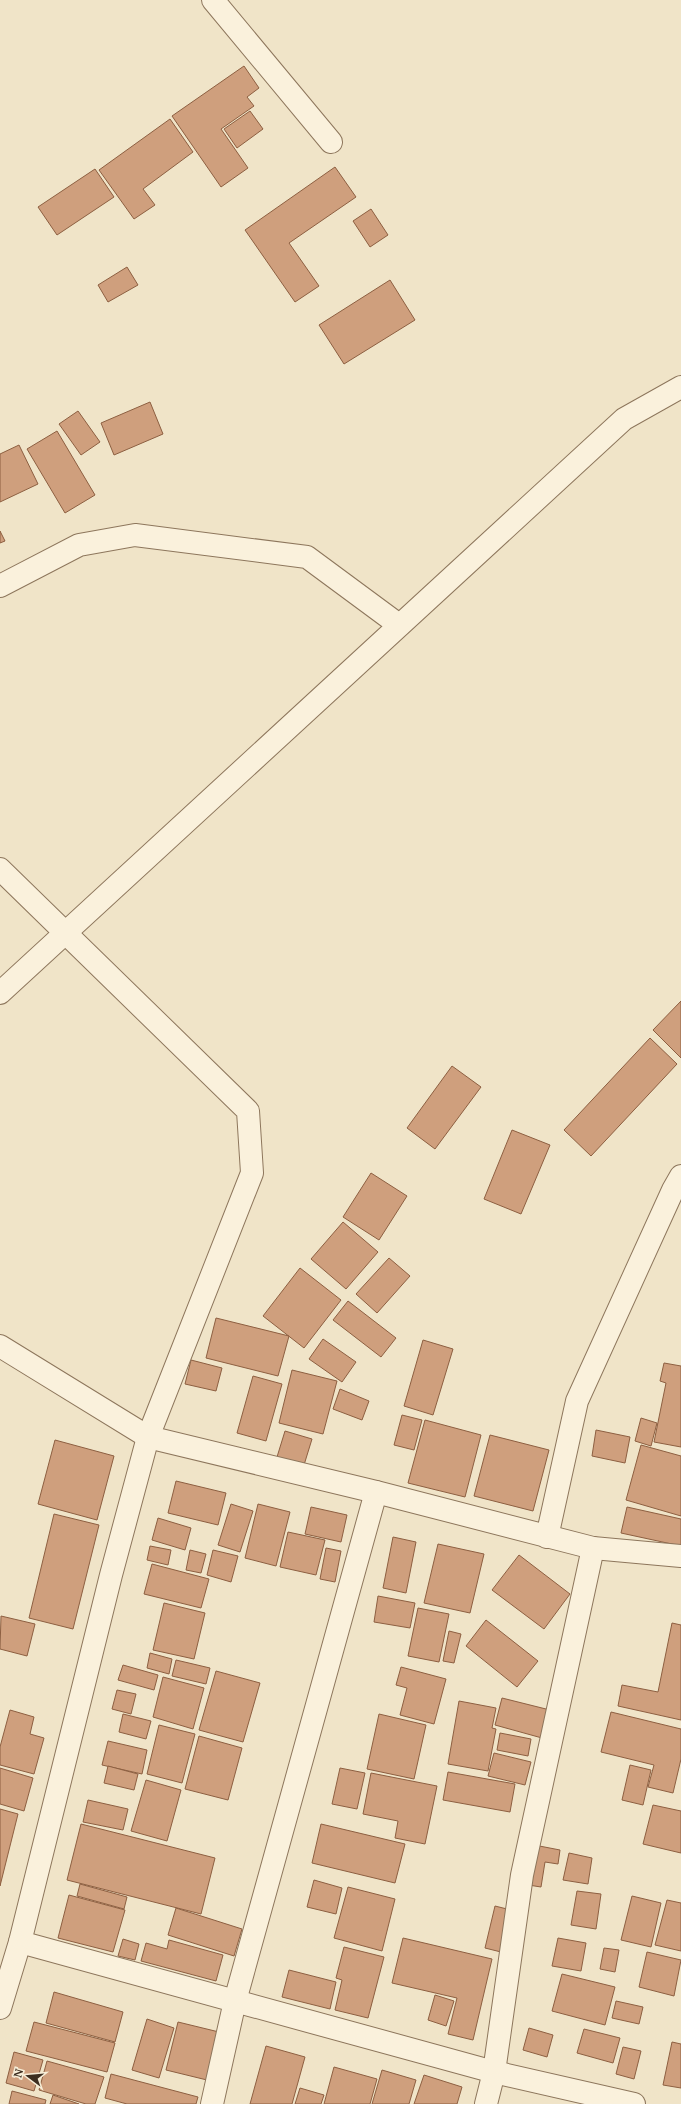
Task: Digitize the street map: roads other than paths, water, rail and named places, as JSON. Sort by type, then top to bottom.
[{"type":"street","points":[[213,0],[331,142]]},
{"type":"street","points":[[0,993],[63,932],[624,419],[681,387]]},
{"type":"street","points":[[0,586],[79,544],[135,535],[307,557],[399,625]]},
{"type":"street","points":[[0,869],[248,1111],[252,1173],[148,1437],[111,1575],[20,1942],[0,2008]]},
{"type":"street","points":[[547,1536],[577,1401],[673,1190],[681,1176]]},
{"type":"street","points":[[0,1346],[148,1437],[376,1492],[593,1548],[681,1556]]},
{"type":"street","points":[[212,2104],[235,2001],[376,1492]]},
{"type":"street","points":[[486,2104],[494,2072],[522,1874],[593,1548]]},
{"type":"street","points":[[20,1942],[494,2072],[634,2104]]}]
